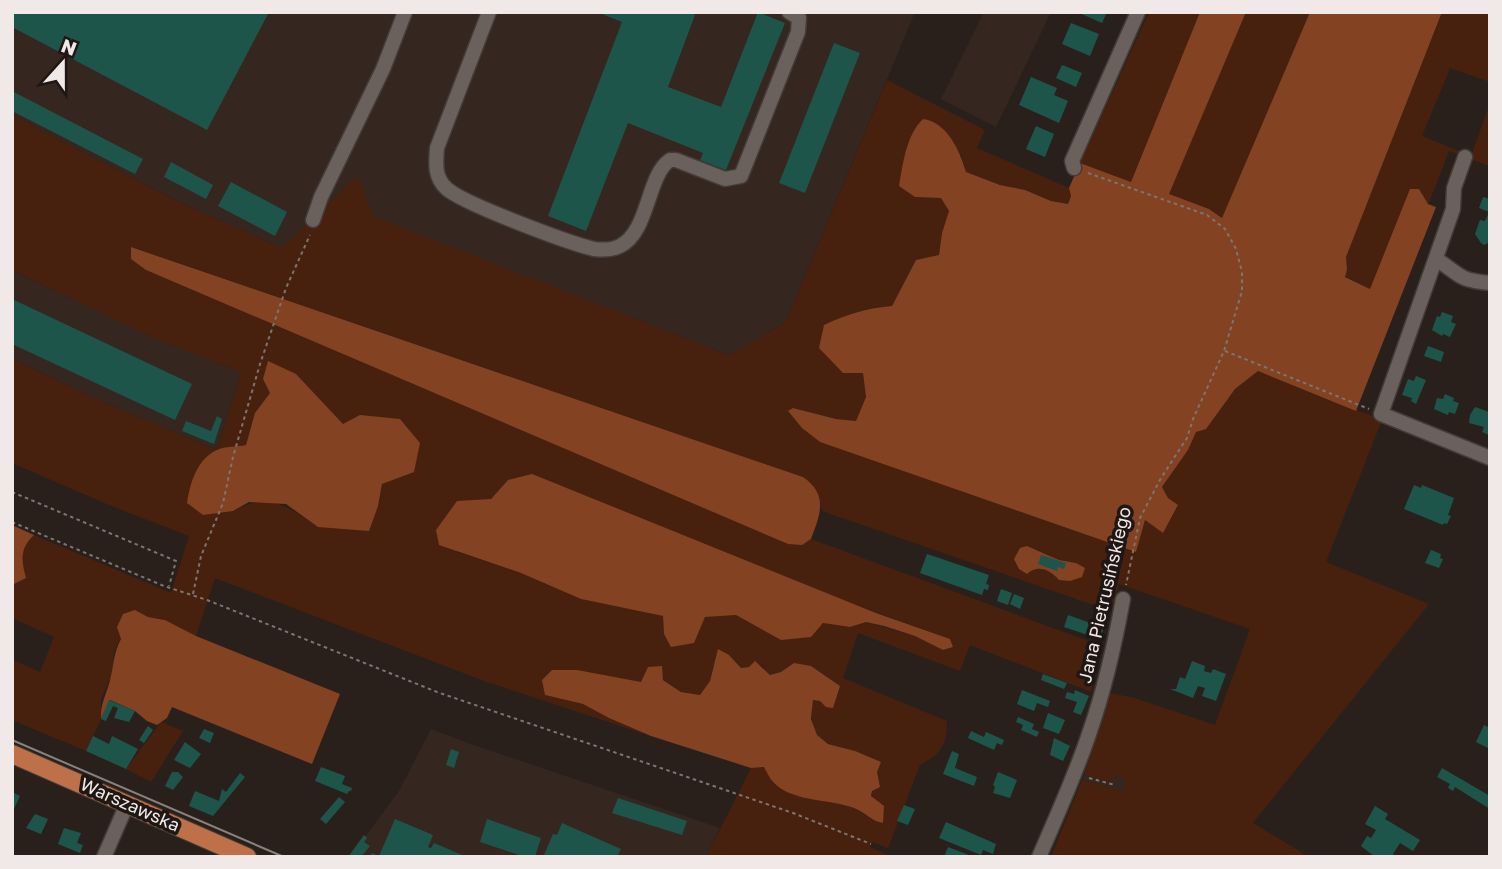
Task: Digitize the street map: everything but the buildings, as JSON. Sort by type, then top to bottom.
[{"type":"main road","name":"Warszawska","points":[[12,754],[247,857]]},
{"type":"street","points":[[313,220],[321,197],[383,69],[405,12]]},
{"type":"street","points":[[489,12],[438,148],[436,172],[441,182],[456,195],[477,205],[583,246],[608,250],[621,246],[636,230],[662,170],[670,160],[725,179],[741,176],[798,32],[799,18],[789,12]]},
{"type":"street","points":[[1074,168],[1072,161],[1138,12]]},
{"type":"street","points":[[1465,157],[1454,188],[1453,209],[1381,414],[1490,458]]},
{"type":"street","points":[[1436,258],[1456,276],[1490,284]]},
{"type":"street","name":"Jana Pietrusińskiego","points":[[1039,857],[1091,729],[1123,599]]},
{"type":"street","points":[[104,857],[127,804]]},
{"type":"path","name":"Jana Pietrusińskiego","points":[[1074,168],[1208,215],[1225,229],[1237,249],[1242,272],[1242,290],[1224,351],[1187,438],[1161,478],[1140,518],[1123,599]]},
{"type":"path","points":[[193,595],[201,556],[223,503],[233,457],[260,364],[286,288],[307,243],[313,220]]},
{"type":"path","points":[[1224,351],[1381,414]]},
{"type":"path","points":[[12,492],[176,561],[169,587]]},
{"type":"path","points":[[12,522],[437,692],[793,813],[871,844]]},
{"type":"path","points":[[1083,777],[1115,785]]},
{"type":"shaded area","points":[[12,12],[915,12],[787,319],[783,324],[729,355],[372,216],[282,248],[179,202],[12,115]]},
{"type":"shaded area","points":[[984,12],[1051,12],[996,127],[941,99]]},
{"type":"shaded area","points":[[1149,12],[1200,12],[1131,182],[1080,163]]},
{"type":"shaded area","points":[[1200,12],[1246,12],[1169,194],[1209,209],[1222,218],[1310,12],[1442,12],[1346,257],[1345,277],[1370,289],[1410,189],[1419,189],[1428,204],[1436,207],[1356,411],[1258,371],[1235,389],[1206,429],[1196,432],[1188,450],[1162,487],[1168,498],[1178,505],[1163,533],[1145,520],[1136,552],[820,442],[802,428],[788,411],[793,408],[856,421],[866,397],[863,373],[843,373],[819,348],[824,325],[857,312],[892,306],[916,260],[939,255],[949,211],[941,198],[915,197],[899,186],[909,141],[923,119],[931,121],[946,132],[960,155],[966,172],[1051,201],[1068,204],[1071,196],[1069,188],[1080,163],[1131,182]]},
{"type":"shaded area","points":[[1246,12],[1310,12],[1222,218],[1209,209],[1168,195]]},
{"type":"shaded area","points":[[1442,12],[1490,12],[1490,82],[1450,68],[1422,136],[1459,151],[1458,154],[1449,151],[1428,205],[1419,189],[1410,190],[1370,289],[1345,276],[1346,257]]},
{"type":"shaded area","points":[[887,80],[985,130],[977,148],[1069,188],[1071,196],[1068,204],[1000,185],[966,172],[961,154],[915,197],[941,198],[949,211],[939,256],[916,260],[892,306],[857,312],[824,325],[863,373],[866,397],[856,421],[836,419],[794,408],[788,411],[802,428],[820,442],[1136,552],[1145,520],[1163,532],[1178,506],[1168,498],[1162,487],[1188,450],[1196,432],[1235,389],[1258,371],[1382,420],[1326,562],[1429,604],[1253,823],[1309,857],[1051,857],[1082,780],[1123,791],[1126,779],[1112,775],[1110,782],[1084,775],[1109,693],[1135,698],[1215,725],[1250,629],[1119,584],[1111,611],[822,511],[816,492],[803,477],[132,247],[131,259],[146,270],[788,544],[802,544],[811,539],[1102,646],[1091,692],[970,645],[960,671],[858,633],[843,678],[947,721],[944,743],[938,753],[920,765],[888,848],[872,842],[870,847],[886,854],[885,857],[706,857],[751,768],[764,767],[774,785],[793,795],[822,799],[857,809],[874,821],[872,791],[855,751],[825,742],[815,732],[813,700],[820,701],[826,707],[840,686],[811,666],[794,664],[770,675],[761,665],[741,668],[729,655],[713,666],[710,681],[700,695],[681,692],[663,679],[662,667],[641,682],[615,678],[545,695],[583,704],[651,736],[487,682],[215,578],[196,636],[165,620],[148,617],[135,610],[114,651],[112,675],[101,699],[101,719],[86,751],[12,720],[13,660],[40,672],[54,637],[12,618],[12,585],[25,578],[23,555],[26,545],[34,535],[171,593],[189,536],[12,463],[12,359],[103,402],[217,450],[241,372],[152,337],[12,270],[12,115],[179,202],[282,248],[358,175],[373,216],[729,355],[783,324]],"holes":[[[296,374],[343,424],[413,471],[382,484],[378,506],[318,527],[297,513],[268,502],[246,505],[233,511],[217,450],[246,445],[257,411],[275,390]],[[508,480],[950,639],[953,647],[943,650],[915,636],[866,622],[850,627],[823,623],[782,640],[736,615],[705,617],[694,643],[664,634],[663,616],[581,599],[521,573],[457,552],[491,499]],[[1038,550],[1059,560],[1076,563],[1059,580],[1047,571],[1032,569],[1015,559],[1019,553]]]},
{"type":"shaded area","points":[[1490,103],[1490,166],[1470,159]]},
{"type":"shaded area","points":[[131,247],[803,477],[811,484],[819,498],[819,514],[811,539],[802,545],[788,544],[146,270],[131,259]]},
{"type":"shaded area","points":[[12,270],[152,337],[241,372],[217,450],[103,402],[12,359]]},
{"type":"shaded area","points":[[268,361],[296,374],[343,424],[360,415],[400,419],[420,443],[414,472],[382,484],[369,531],[318,527],[286,504],[249,502],[233,511],[203,515],[187,503],[193,480],[204,459],[220,449],[246,445],[255,413],[270,393],[263,379]]},
{"type":"shaded area","points":[[532,474],[876,613],[950,639],[953,647],[943,650],[915,636],[866,622],[850,627],[823,623],[811,637],[781,640],[736,615],[705,617],[694,643],[671,647],[664,634],[663,616],[581,599],[521,573],[439,545],[436,530],[457,501],[491,499],[508,480]]},
{"type":"shaded area","points":[[12,525],[34,535],[26,545],[23,555],[26,578],[12,585]]},
{"type":"shaded area","points":[[1027,546],[1085,568],[1082,577],[1070,581],[1059,580],[1052,573],[1040,569],[1027,574],[1019,569],[1014,559],[1020,548]]},
{"type":"shaded area","points":[[135,610],[148,617],[165,620],[196,636],[340,694],[312,764],[172,707],[167,718],[157,725],[110,700],[101,719],[103,702],[121,639],[117,627],[123,614]]},
{"type":"shaded area","points":[[718,649],[729,655],[741,668],[749,667],[755,661],[770,675],[781,672],[794,663],[811,666],[840,686],[833,708],[813,700],[811,719],[817,735],[828,744],[881,762],[877,772],[880,787],[872,791],[871,796],[884,806],[883,823],[854,808],[784,790],[772,781],[764,767],[751,768],[651,736],[583,704],[545,695],[542,680],[552,670],[577,670],[641,682],[648,667],[662,666],[663,680],[681,692],[700,695],[710,681]]},
{"type":"shaded area","points":[[161,722],[183,731],[151,782],[126,769]]},
{"type":"shaded area","points":[[431,729],[720,828],[706,857],[350,857],[399,791]]},
{"type":"shaded area","points":[[1112,774],[1127,779],[1123,792],[1082,780],[1084,775],[1109,782]]},
{"type":"tram line","points":[[12,740],[284,857]]}]
